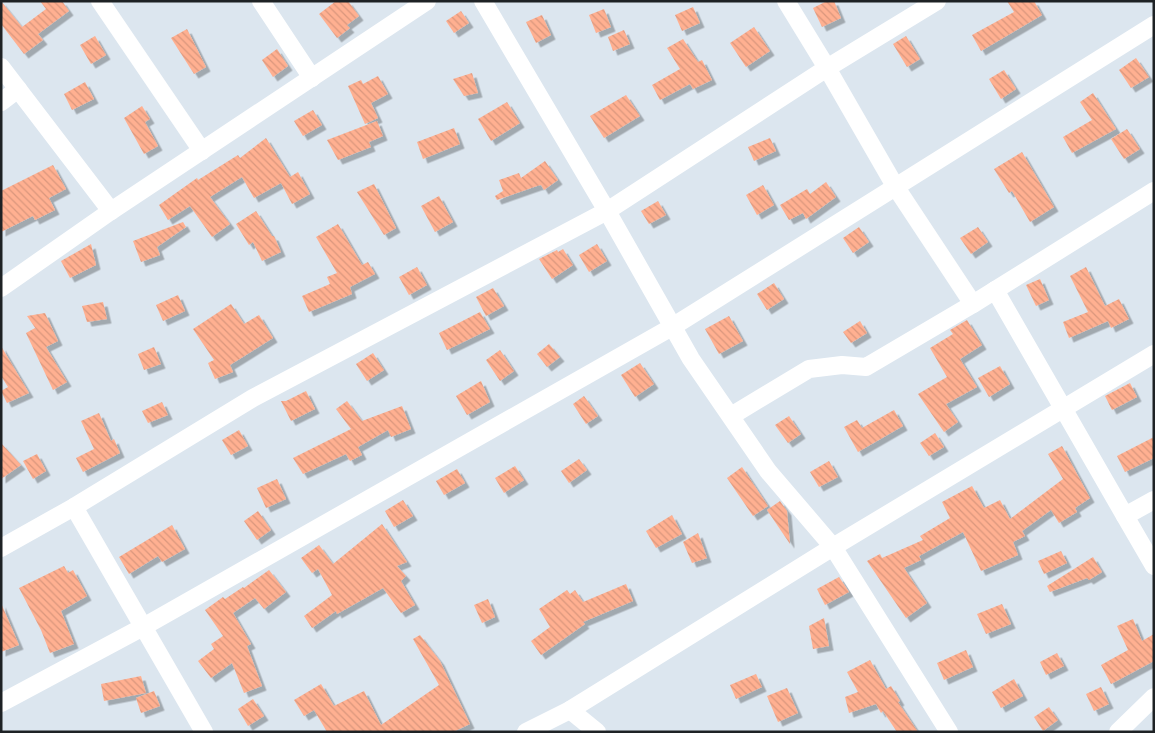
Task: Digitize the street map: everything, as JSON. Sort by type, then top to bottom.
[{"type":"street","points":[[100,1],[202,150]]},
{"type":"street","points":[[260,1],[312,78]]},
{"type":"street","points":[[483,1],[608,211],[691,359],[768,470],[832,547],[949,732]]},
{"type":"street","points":[[786,1],[895,186],[972,304]]},
{"type":"street","points":[[1,548],[74,507],[253,398],[608,211],[827,68],[937,1]]},
{"type":"street","points":[[1,288],[111,210],[312,78],[422,2]]},
{"type":"street","points":[[1,703],[143,626],[672,327],[1154,25]]},
{"type":"street","points":[[1,67],[111,210]]},
{"type":"street","points":[[1,102],[18,89]]},
{"type":"street","points":[[731,416],[809,369],[842,365],[866,367],[995,290],[1154,191]]},
{"type":"street","points":[[995,290],[1154,566]]},
{"type":"street","points":[[526,732],[570,710],[832,547],[1154,354]]},
{"type":"street","points":[[1125,516],[1154,500]]},
{"type":"street","points":[[74,507],[204,732]]},
{"type":"street","points":[[1118,732],[1154,697]]},
{"type":"street","points":[[570,710],[597,732]]},
{"type":"building","points":[[1,1],[22,27],[46,9],[40,1],[62,1],[69,11],[38,34],[43,40],[24,54],[1,24]]},
{"type":"building","points":[[336,1],[348,1],[359,16],[347,25],[350,28],[337,38],[319,14]]},
{"type":"building","points":[[827,1],[834,1],[841,18],[822,27],[813,8]]},
{"type":"building","points":[[1007,1],[1034,1],[1042,15],[981,51],[972,35],[1014,12]]},
{"type":"building","points":[[693,7],[700,23],[682,31],[675,15]]},
{"type":"building","points":[[604,9],[611,27],[596,33],[589,15]]},
{"type":"building","points":[[461,11],[469,23],[454,33],[446,21]]},
{"type":"building","points":[[542,15],[551,35],[536,43],[526,22]]},
{"type":"building","points":[[754,27],[770,51],[746,67],[730,43]]},
{"type":"building","points":[[187,29],[206,67],[194,74],[171,38]]},
{"type":"building","points":[[624,30],[630,44],[613,51],[608,37]]},
{"type":"building","points":[[95,36],[106,55],[91,64],[80,45]]},
{"type":"building","points":[[906,36],[920,59],[907,67],[893,44]]},
{"type":"building","points":[[683,39],[698,62],[702,60],[712,80],[693,89],[690,84],[660,100],[652,85],[680,69],[667,48]]},
{"type":"building","points":[[277,49],[288,66],[273,77],[262,60]]},
{"type":"building","points":[[1136,58],[1149,77],[1131,88],[1119,70]]},
{"type":"building","points":[[1004,70],[1016,89],[1001,99],[989,79]]},
{"type":"building","points":[[472,73],[478,93],[464,96],[453,79]]},
{"type":"building","points":[[378,76],[388,94],[371,103],[378,118],[365,124],[348,86],[361,80],[363,84]]},
{"type":"building","points":[[85,82],[94,99],[72,110],[64,94]]},
{"type":"building","points":[[1093,93],[1116,129],[1072,153],[1063,137],[1092,120],[1080,102]]},
{"type":"building","points":[[626,95],[640,116],[604,138],[590,116]]},
{"type":"building","points":[[507,102],[520,123],[491,141],[478,119]]},
{"type":"building","points":[[142,106],[150,119],[145,122],[158,146],[144,154],[124,118]]},
{"type":"building","points":[[313,110],[322,125],[303,136],[294,121]]},
{"type":"building","points":[[377,121],[383,136],[369,142],[371,147],[338,160],[327,140]]},
{"type":"building","points":[[454,128],[460,144],[423,159],[417,142]]},
{"type":"building","points":[[1127,129],[1140,149],[1124,159],[1111,139]]},
{"type":"building","points":[[266,138],[290,177],[298,172],[310,194],[292,204],[281,183],[254,198],[242,177],[210,197],[230,224],[212,237],[190,206],[168,220],[159,205],[197,178],[198,180],[238,155],[240,158]]},
{"type":"building","points":[[770,138],[776,151],[754,161],[748,147]]},
{"type":"building","points":[[1022,152],[1054,207],[1030,222],[1012,191],[1009,193],[994,169]]},
{"type":"building","points":[[545,161],[558,180],[544,190],[541,185],[497,200],[495,196],[503,191],[499,180],[519,173],[521,178]]},
{"type":"building","points":[[53,165],[66,189],[49,198],[55,210],[35,220],[33,216],[1,232],[1,191]]},
{"type":"building","points":[[826,182],[836,197],[806,219],[803,213],[789,220],[780,205],[807,189],[810,194]]},
{"type":"building","points":[[374,184],[396,228],[384,235],[357,192]]},
{"type":"building","points":[[763,185],[774,205],[757,215],[746,195]]},
{"type":"building","points":[[439,196],[453,222],[435,232],[421,206]]},
{"type":"building","points":[[658,201],[666,215],[649,224],[641,211]]},
{"type":"building","points":[[256,211],[272,236],[274,236],[281,252],[262,261],[253,242],[249,245],[236,224]]},
{"type":"building","points":[[183,222],[186,227],[157,247],[160,255],[141,262],[133,241]]},
{"type":"building","points":[[338,224],[362,265],[368,262],[375,274],[350,287],[352,294],[309,312],[302,296],[330,284],[327,277],[337,273],[316,237]]},
{"type":"building","points":[[859,227],[869,242],[853,253],[843,238]]},
{"type":"building","points":[[978,227],[988,242],[971,254],[960,238]]},
{"type":"building","points":[[91,244],[96,265],[70,278],[61,261]]},
{"type":"building","points":[[597,244],[607,261],[589,272],[579,255]]},
{"type":"building","points":[[563,249],[573,265],[552,279],[539,259]]},
{"type":"building","points":[[417,267],[427,285],[409,295],[399,277]]},
{"type":"building","points":[[1086,267],[1105,306],[1119,299],[1129,319],[1111,328],[1108,321],[1069,338],[1063,322],[1088,312],[1070,276]]},
{"type":"building","points":[[1040,279],[1049,300],[1036,306],[1026,285]]},
{"type":"building","points":[[774,283],[784,299],[767,310],[757,294]]},
{"type":"building","points":[[493,288],[504,306],[486,316],[476,297]]},
{"type":"building","points":[[178,295],[185,311],[163,321],[156,305]]},
{"type":"building","points":[[103,302],[107,319],[87,322],[82,306]]},
{"type":"building","points":[[231,304],[244,324],[259,315],[273,338],[230,365],[233,372],[215,379],[208,363],[214,360],[193,329]]},
{"type":"building","points":[[480,312],[490,329],[447,350],[439,333]]},
{"type":"building","points":[[45,313],[58,341],[46,347],[67,382],[53,390],[26,333],[35,328],[38,332],[27,316]]},
{"type":"building","points":[[729,316],[743,341],[719,354],[705,329]]},
{"type":"building","points":[[967,320],[982,345],[960,359],[977,387],[946,404],[958,422],[944,432],[918,394],[947,377],[930,348],[953,334],[950,330]]},
{"type":"building","points":[[860,321],[867,333],[851,343],[843,332]]},
{"type":"building","points":[[549,344],[560,357],[547,367],[537,354]]},
{"type":"building","points":[[1,346],[29,393],[7,403],[1,391],[8,387],[1,376]]},
{"type":"building","points":[[154,347],[161,364],[144,370],[138,354]]},
{"type":"building","points":[[500,350],[514,371],[500,381],[486,360]]},
{"type":"building","points":[[373,353],[384,370],[367,381],[356,364]]},
{"type":"building","points":[[640,363],[654,384],[635,397],[621,375]]},
{"type":"building","points":[[1000,366],[1010,384],[989,397],[978,378]]},
{"type":"building","points":[[481,381],[490,402],[467,415],[456,396]]},
{"type":"building","points":[[1130,383],[1137,397],[1112,410],[1105,396]]},
{"type":"building","points":[[306,391],[315,409],[291,421],[281,401],[286,401]]},
{"type":"building","points":[[584,396],[598,416],[586,424],[573,404]]},
{"type":"building","points":[[347,401],[362,421],[402,406],[411,429],[391,437],[388,430],[358,447],[362,455],[350,461],[346,454],[303,474],[293,458],[351,429],[336,409]]},
{"type":"building","points":[[162,402],[168,415],[148,423],[142,411]]},
{"type":"building","points":[[894,410],[903,426],[858,452],[844,427],[857,420],[862,428]]},
{"type":"building","points":[[99,413],[111,441],[114,439],[120,453],[83,472],[76,458],[94,449],[81,421]]},
{"type":"building","points":[[789,416],[801,434],[788,443],[775,425]]},
{"type":"building","points":[[239,430],[248,446],[231,455],[222,440]]},
{"type":"building","points":[[935,433],[944,447],[929,456],[920,443]]},
{"type":"building","points":[[1154,437],[1154,458],[1125,472],[1117,456]]},
{"type":"building","points":[[1,443],[21,465],[1,479]]},
{"type":"building","points":[[1062,446],[1090,498],[1075,508],[1077,512],[1059,523],[1051,510],[1022,531],[1025,536],[1013,542],[1018,555],[981,571],[963,532],[919,556],[921,560],[904,568],[927,603],[906,618],[867,561],[880,554],[882,558],[923,540],[920,536],[950,518],[942,502],[972,486],[984,508],[1000,500],[1010,519],[1063,479],[1048,454]]},
{"type":"building","points":[[37,454],[46,471],[33,479],[23,461]]},
{"type":"building","points":[[579,459],[587,470],[569,483],[561,471]]},
{"type":"building","points":[[829,461],[838,477],[819,487],[810,472]]},
{"type":"building","points":[[515,466],[524,480],[504,493],[495,478]]},
{"type":"building","points":[[742,467],[768,506],[753,516],[727,478]]},
{"type":"building","points":[[457,469],[465,483],[444,495],[436,481]]},
{"type":"building","points":[[277,479],[286,499],[266,508],[257,488]]},
{"type":"building","points":[[403,500],[413,516],[394,527],[385,511]]},
{"type":"building","points":[[780,501],[787,511],[790,544],[767,510]]},
{"type":"building","points":[[258,511],[271,530],[257,540],[244,521]]},
{"type":"building","points":[[672,515],[682,534],[656,548],[646,531]]},
{"type":"building","points":[[382,524],[407,562],[397,566],[406,576],[401,581],[415,605],[401,613],[383,588],[337,614],[336,611],[312,628],[304,616],[332,595],[318,569],[312,573],[301,558],[319,545],[333,564]]},
{"type":"building","points":[[172,525],[185,549],[162,562],[158,556],[129,574],[119,557]]},
{"type":"building","points":[[698,533],[707,558],[692,563],[683,542]]},
{"type":"building","points":[[1061,551],[1067,563],[1044,574],[1038,561]]},
{"type":"building","points":[[1093,557],[1102,572],[1089,580],[1087,578],[1050,592],[1047,586]]},
{"type":"building","points":[[64,566],[68,573],[73,570],[87,596],[61,611],[74,644],[50,653],[41,630],[19,588]]},
{"type":"building","points":[[269,570],[286,592],[264,609],[255,598],[233,613],[251,644],[247,646],[262,686],[244,693],[232,663],[211,678],[198,661],[214,649],[211,644],[223,636],[205,610],[223,597],[225,599],[244,588]]},
{"type":"building","points":[[839,577],[849,592],[825,605],[817,589]]},
{"type":"building","points":[[626,584],[633,601],[583,622],[585,624],[541,655],[531,641],[550,627],[539,609],[567,590],[570,594],[575,590],[583,602]]},
{"type":"building","points":[[488,599],[495,617],[482,623],[474,605]]},
{"type":"building","points":[[1,603],[19,645],[1,652]]},
{"type":"building","points":[[1002,604],[1011,624],[986,634],[977,614]]},
{"type":"building","points":[[824,618],[829,646],[813,649],[809,626]]},
{"type":"building","points":[[1133,619],[1142,641],[1154,634],[1154,661],[1111,684],[1101,665],[1128,650],[1117,626]]},
{"type":"building","points":[[420,635],[440,661],[470,724],[453,732],[327,732],[314,710],[304,716],[294,700],[321,684],[334,706],[364,691],[381,725],[439,685],[413,639]]},
{"type":"building","points":[[966,650],[973,667],[944,680],[937,663]]},
{"type":"building","points":[[1057,653],[1064,666],[1046,675],[1040,662]]},
{"type":"building","points":[[870,660],[886,689],[891,686],[900,701],[898,702],[918,732],[897,732],[876,704],[849,713],[845,697],[858,692],[847,672]]},
{"type":"building","points":[[756,674],[762,687],[736,699],[730,685]]},
{"type":"building","points":[[141,676],[146,693],[104,701],[101,684]]},
{"type":"building","points":[[1014,679],[1023,696],[1001,708],[992,692]]},
{"type":"building","points":[[1101,687],[1109,704],[1094,711],[1086,694]]},
{"type":"building","points":[[787,688],[798,713],[778,722],[767,696]]},
{"type":"building","points":[[154,691],[160,706],[141,713],[136,698]]},
{"type":"building","points":[[253,699],[264,716],[248,726],[238,709]]},
{"type":"building","points":[[1049,707],[1058,720],[1043,731],[1034,717]]}]
